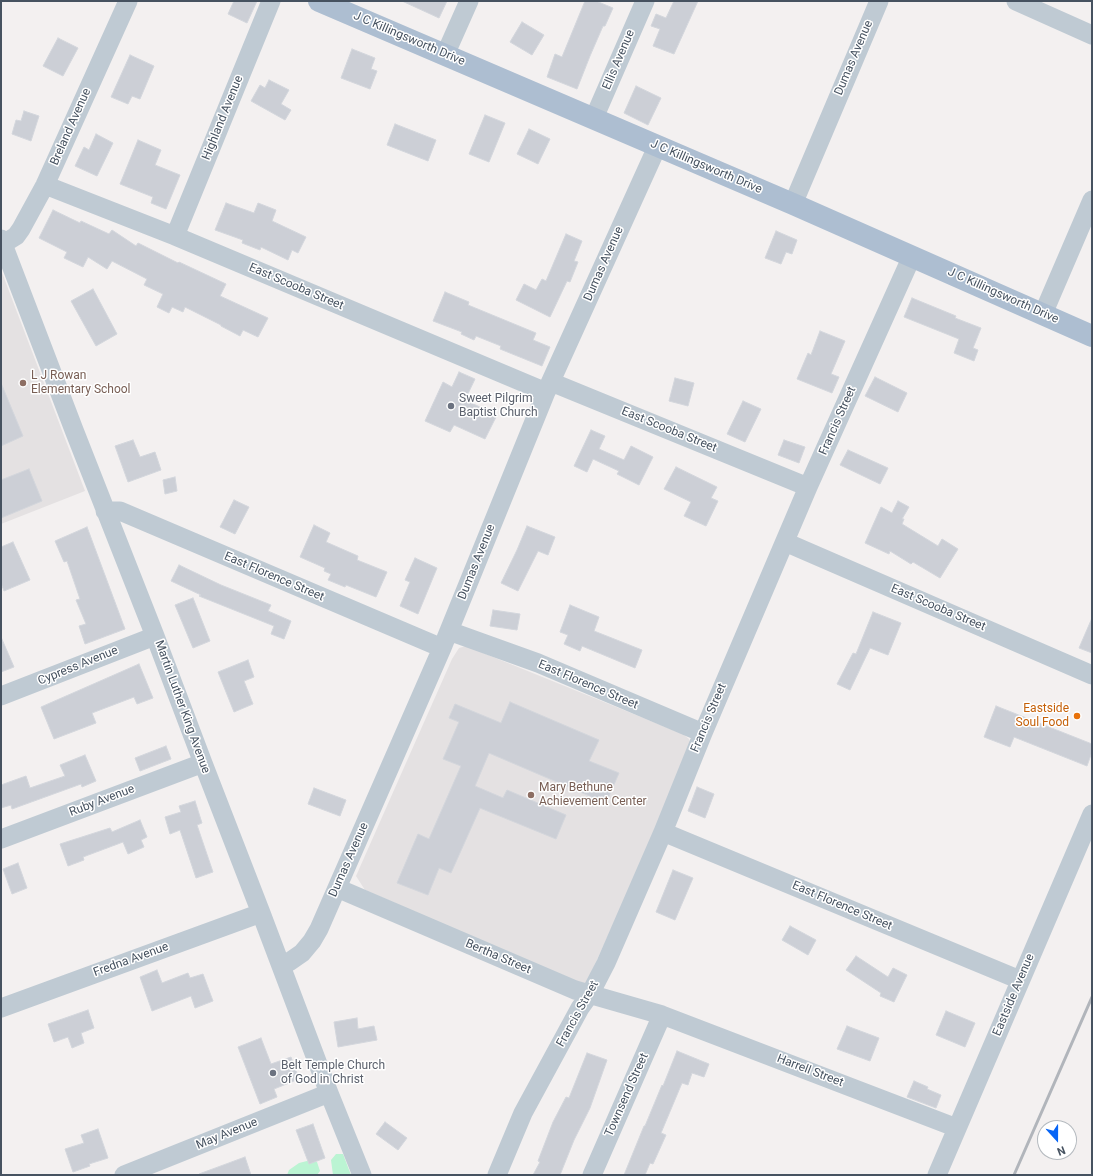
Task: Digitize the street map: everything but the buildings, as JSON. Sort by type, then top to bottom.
[{"type":"main road","name":"J C Killingsworth Drive","points":[[320,1],[594,118],[657,147],[793,204],[1092,336]]},
{"type":"street","name":"Breland Avenue","points":[[2,241],[16,236],[45,184],[128,1]]},
{"type":"street","name":"Highland Avenue","points":[[175,236],[271,1]]},
{"type":"street","points":[[445,55],[469,1]]},
{"type":"street","name":"Ellis Avenue","points":[[594,118],[645,1]]},
{"type":"street","name":"Dumas Avenue","points":[[793,204],[879,1]]},
{"type":"street","points":[[1016,1],[1092,36]]},
{"type":"street","name":"Dumas Avenue","points":[[281,965],[296,958],[312,941],[337,888],[442,648],[549,387],[657,147]]},
{"type":"street","name":"East Scooba Street","points":[[45,184],[549,387],[808,487]]},
{"type":"street","points":[[1043,314],[1092,200]]},
{"type":"street","name":"Martin Luther King Avenue","points":[[2,241],[105,511],[155,636],[329,1093],[362,1175]]},
{"type":"street","name":"Francis Street","points":[[497,1175],[523,1113],[606,963],[663,832],[703,733],[808,487],[912,256]]},
{"type":"street","name":"East Florence Street","points":[[105,511],[120,511],[442,648]]},
{"type":"street","name":"East Scooba Street","points":[[785,542],[1092,675]]},
{"type":"street","name":"East Florence Street","points":[[449,631],[538,663],[703,733]]},
{"type":"street","name":"Cypress Avenue","points":[[1,696],[155,636]]},
{"type":"street","name":"Ruby Avenue","points":[[1,840],[203,763]]},
{"type":"street","name":"Eastside Avenue","points":[[937,1175],[1092,814]]},
{"type":"street","name":"East Florence Street","points":[[663,832],[1020,980]]},
{"type":"street","name":"Bertha Street","points":[[337,888],[575,990],[662,1014]]},
{"type":"street","name":"Fredna Avenue","points":[[1,1008],[261,913]]},
{"type":"street","name":"Harrell Street","points":[[662,1014],[957,1128]]},
{"type":"street","name":"Townsend Street","points":[[592,1175],[662,1014]]},
{"type":"street","name":"May Avenue","points":[[124,1175],[329,1093]]},
{"type":"shaded area","name":"L J Rowan Elementary School","points":[[1,270],[85,491],[1,524]]},
{"type":"shaded area","name":"Mary Bethune Achievement Center","points":[[466,646],[683,734],[689,739],[691,744],[661,819],[585,986],[365,890],[356,876],[452,659],[459,648]]},
{"type":"green space","points":[[336,1154],[343,1154],[351,1175],[333,1175],[331,1160]]},
{"type":"green space","points":[[307,1161],[317,1162],[320,1171],[317,1175],[287,1175],[289,1170],[299,1163]]},
{"type":"railway","points":[[1014,1175],[1092,997]]},
{"type":"place","name":"L J Rowan Elementary School","points":[[23,383]]},
{"type":"place","name":"Sweet Pilgrim Baptist Church","points":[[451,406]]},
{"type":"place","name":"Eastside Soul Food","points":[[1077,716]]},
{"type":"place","name":"Mary Bethune Achievement Center","points":[[531,795]]},
{"type":"place","name":"Belt Temple Church of God in Christ","points":[[273,1073]]}]
